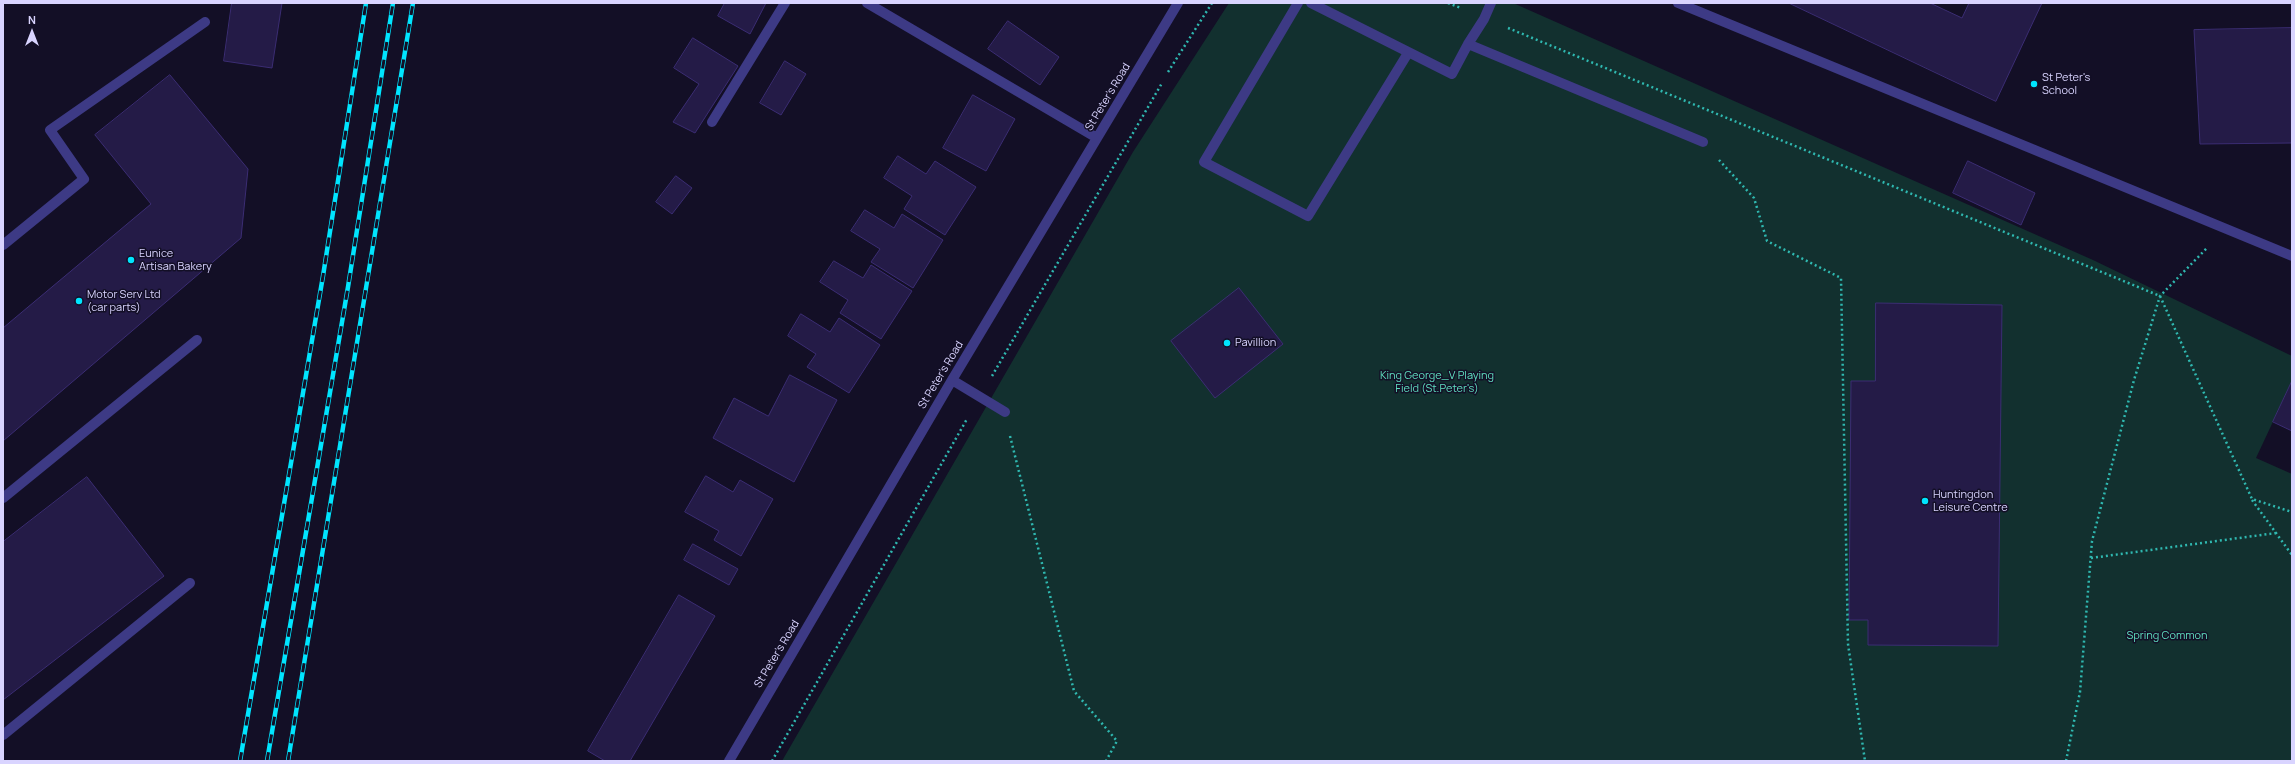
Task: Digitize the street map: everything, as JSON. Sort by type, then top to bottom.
[{"type":"street","points":[[712,122],[785,3]]},
{"type":"street","points":[[867,3],[1097,138]]},
{"type":"street","name":"St Peter's Road","points":[[729,761],[952,380],[1178,3]]},
{"type":"street","points":[[1298,3],[1204,162],[1308,216],[1408,53]]},
{"type":"street","points":[[1311,3],[1452,74],[1468,44],[1484,19],[1491,3]]},
{"type":"street","points":[[1678,3],[2292,256]]},
{"type":"street","points":[[3,245],[84,179],[50,130],[205,22]]},
{"type":"street","points":[[1468,44],[1703,142]]},
{"type":"street","points":[[3,498],[197,340]]},
{"type":"street","points":[[952,380],[1005,412]]},
{"type":"street","points":[[3,735],[190,583]]},
{"type":"path","points":[[1166,75],[1212,3]]},
{"type":"path","points":[[1448,3],[2160,296],[2252,499],[2292,555]]},
{"type":"path","points":[[998,367],[1162,82]]},
{"type":"path","points":[[1703,142],[1754,198],[1767,241],[1841,278],[1848,644],[1864,761]]},
{"type":"path","points":[[2066,761],[2080,692],[2092,541],[2134,380],[2160,296],[2225,229]]},
{"type":"path","points":[[1005,412],[1074,691],[1117,741],[1106,761]]},
{"type":"path","points":[[772,761],[968,417]]},
{"type":"path","points":[[2252,499],[2292,512]]},
{"type":"path","points":[[2091,558],[2276,533]]},
{"type":"green space","name":"King George_V Playing Field (St.Peter's)","points":[[1229,3],[1513,3],[2093,260],[2292,356],[2292,381],[2256,458],[2292,474],[2292,761],[782,761],[1133,152]]},
{"type":"building","points":[[232,3],[282,3],[272,68],[224,61]]},
{"type":"building","points":[[725,3],[766,3],[750,34],[718,16]]},
{"type":"building","points":[[1789,3],[1930,3],[1962,18],[1969,3],[2042,3],[1996,101]]},
{"type":"building","points":[[1008,21],[1059,57],[1040,85],[988,49]]},
{"type":"building","points":[[2292,28],[2292,143],[2200,144],[2194,30]]},
{"type":"building","points":[[693,38],[738,66],[695,133],[673,122],[699,84],[674,68]]},
{"type":"building","points":[[785,61],[806,74],[781,115],[760,103]]},
{"type":"building","points":[[170,75],[248,169],[241,238],[3,441],[3,328],[151,204],[95,135]]},
{"type":"building","points":[[973,95],[1015,119],[986,171],[943,148]]},
{"type":"building","points":[[898,156],[926,174],[935,161],[976,187],[945,235],[904,209],[912,196],[884,178]]},
{"type":"building","points":[[1968,161],[2035,193],[2021,225],[1953,193]]},
{"type":"building","points":[[676,176],[692,188],[672,214],[656,202]]},
{"type":"building","points":[[865,210],[894,228],[902,214],[943,240],[913,288],[871,262],[880,249],[851,231]]},
{"type":"building","points":[[834,261],[863,278],[871,265],[912,291],[881,339],[840,313],[848,300],[820,282]]},
{"type":"building","name":"Pavillion","points":[[1239,288],[1283,344],[1215,398],[1171,341]]},
{"type":"building","name":"Huntingdon Leisure Centre","points":[[1876,303],[2002,305],[1998,646],[1868,645],[1868,620],[1849,620],[1851,381],[1875,381]]},
{"type":"building","points":[[801,314],[830,332],[839,318],[880,345],[849,393],[807,367],[816,354],[788,336]]},
{"type":"building","points":[[790,375],[837,400],[794,482],[713,438],[734,398],[768,416]]},
{"type":"building","points":[[2292,381],[2292,431],[2273,422]]},
{"type":"building","points":[[706,476],[733,492],[740,480],[773,499],[741,556],[714,540],[719,531],[685,512]]},
{"type":"building","points":[[87,477],[164,576],[3,700],[3,542]]},
{"type":"building","points":[[693,544],[738,569],[729,585],[684,560]]},
{"type":"building","points":[[679,595],[715,616],[630,761],[605,761],[588,751]]},
{"type":"railway","points":[[240,761],[323,276],[366,3]]},
{"type":"railway","points":[[267,761],[348,287],[393,3]]},
{"type":"railway","points":[[288,761],[413,3]]},
{"type":"place","name":"St Peter's School","points":[[2034,84]]},
{"type":"place","name":"Eunice Artisan Bakery","points":[[131,260]]},
{"type":"place","name":"Motor Serv Ltd (car parts)","points":[[79,301]]},
{"type":"place","name":"Pavillion","points":[[1227,343]]},
{"type":"place","name":"Huntingdon Leisure Centre","points":[[1925,501]]},
{"type":"park label","name":"Spring Common","points":[[2167,636]]}]
